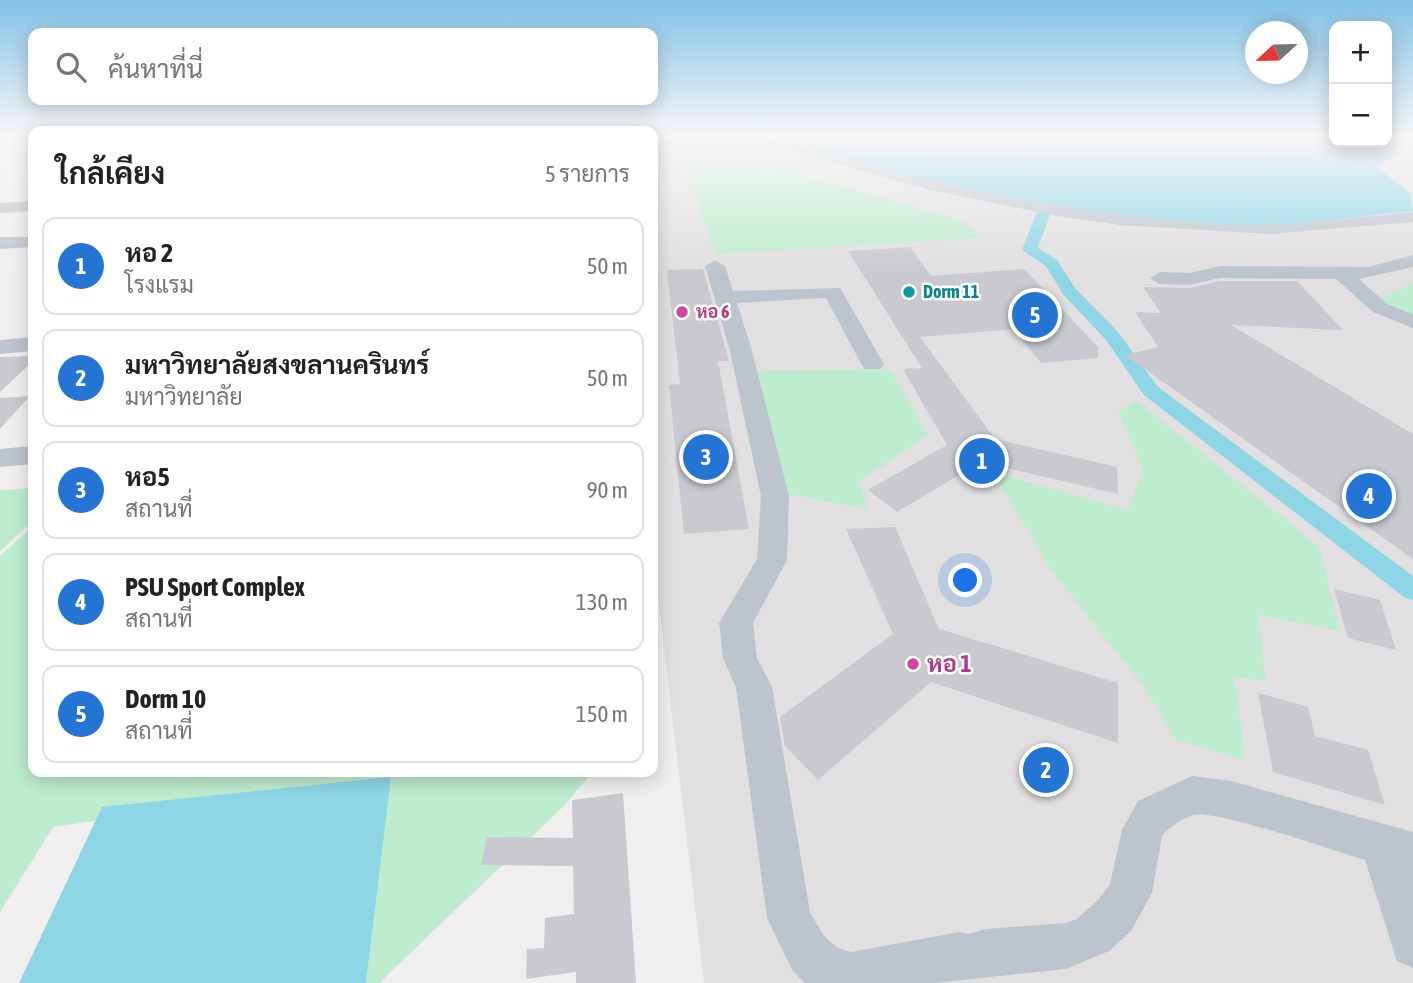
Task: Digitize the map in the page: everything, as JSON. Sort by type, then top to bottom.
[{"type":"street","points":[[914,182],[951,192],[1109,219],[1252,229],[1413,217]]},
{"type":"street","points":[[0,208],[28,206]]},
{"type":"street","points":[[0,243],[28,242]]},
{"type":"street","points":[[1160,278],[1189,279],[1220,272],[1382,272],[1413,261]]},
{"type":"street","points":[[1340,272],[1380,309],[1413,322]]},
{"type":"street","points":[[872,364],[833,292],[720,281],[741,351],[775,496],[772,560],[738,618],[738,650],[754,687],[789,918],[808,954],[824,969],[851,975],[960,955],[968,957],[986,952],[1076,944],[1102,928],[1130,893],[1143,830],[1152,816],[1192,795],[1231,800],[1397,848],[1413,945]]},
{"type":"street","points":[[0,347],[28,344]]},
{"type":"street","points":[[0,458],[28,456]]},
{"type":"shaded area","points":[[658,182],[1413,182],[1413,983],[704,983],[658,598]]},
{"type":"green space","points":[[691,182],[826,182],[963,221],[978,238],[715,254]]},
{"type":"green space","points":[[1413,283],[1413,314],[1378,300]]},
{"type":"green space","points":[[890,369],[928,435],[859,482],[868,509],[784,493],[751,371]]},
{"type":"green space","points":[[1137,401],[1319,547],[1340,631],[1258,615],[1266,681],[1232,677],[1237,691],[1245,760],[1176,740],[1142,684],[1051,570],[993,472],[1128,510],[1143,470],[1118,411]]},
{"type":"green space","points":[[28,488],[28,526],[0,551],[0,490]]},
{"type":"green space","points":[[28,531],[28,777],[390,777],[53,827],[0,912],[0,556]]},
{"type":"green space","points":[[390,777],[588,777],[565,805],[379,983],[366,983]]},
{"type":"water","points":[[934,182],[1396,182],[1410,193],[1413,211],[1259,225],[1196,224],[1132,218],[1006,198]]},
{"type":"water","points":[[391,777],[366,983],[19,983],[102,807]]},
{"type":"building","points":[[910,247],[931,276],[1024,269],[1098,347],[1098,358],[1041,363],[1013,329],[920,337],[995,439],[1117,467],[1118,494],[981,462],[897,512],[868,490],[947,445],[903,369],[922,368],[848,251]]},
{"type":"building","points":[[703,269],[729,361],[718,361],[749,529],[684,534],[669,385],[680,384],[667,270]]},
{"type":"building","points":[[1220,281],[1297,281],[1343,330],[1231,325],[1413,434],[1413,559],[1125,355],[1158,347],[1135,312],[1161,313],[1143,287],[1189,288]]},
{"type":"building","points":[[28,356],[28,366],[0,392],[0,357]]},
{"type":"building","points":[[28,396],[0,429],[0,398]]},
{"type":"building","points":[[895,527],[939,629],[1118,683],[1118,743],[931,682],[818,780],[785,746],[780,717],[893,634],[846,529]]},
{"type":"building","points":[[1334,589],[1380,600],[1396,650],[1348,638]]},
{"type":"building","points":[[1258,693],[1308,707],[1315,736],[1368,750],[1385,805],[1273,772]]},
{"type":"building","points":[[623,793],[636,983],[576,983],[576,972],[526,979],[527,949],[544,948],[545,918],[574,914],[573,866],[481,865],[487,837],[573,838],[572,800]]},
{"type":"waterway","points":[[1043,214],[1030,250],[1052,263],[1069,291],[1112,336],[1151,391],[1413,590]]},
{"type":"place","name":"Dorm 11","points":[[909,292]]},
{"type":"place","name":"หอ 6","points":[[682,312]]},
{"type":"place","name":"Dorm 10","points":[[1035,315]]},
{"type":"place","name":"หอ5","points":[[706,457]]},
{"type":"place","name":"หอ 2","points":[[982,461]]},
{"type":"place","name":"PSU Sport Complex","points":[[1369,496]]},
{"type":"place","name":"หอ 1","points":[[913,664]]},
{"type":"place","name":"มหาวิทยาลัยสงขลานครินทร์","points":[[1046,770]]}]
